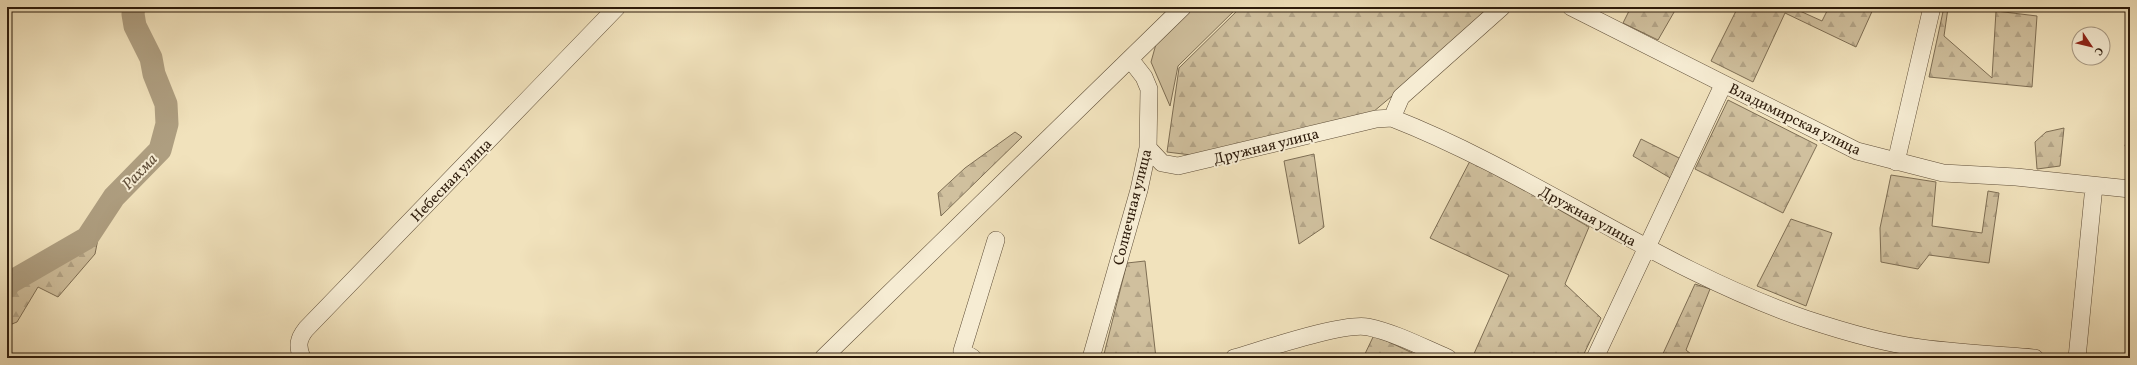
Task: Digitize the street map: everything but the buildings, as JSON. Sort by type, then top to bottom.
[{"type":"street","name":"Небесная улица","points":[[302,358],[298,345],[301,336],[306,329],[617,7]]},
{"type":"street","points":[[823,358],[1183,7]]},
{"type":"street","points":[[1392,118],[1401,97],[1502,7]]},
{"type":"street","name":"Владимирская улица","points":[[1571,7],[1723,85],[1857,151],[1943,173],[2016,177],[2130,189]]},
{"type":"street","points":[[1896,162],[1932,7]]},
{"type":"street","name":"Солнечная улица","points":[[1091,358],[1139,190],[1148,148],[1149,89],[1144,77],[1130,59]]},
{"type":"street","points":[[1595,358],[1723,85]]},
{"type":"street","name":"Дружная улица","points":[[1148,148],[1162,163],[1178,166],[1376,119],[1392,118],[1500,168],[1647,248],[1727,287],[1805,318],[1872,338],[1919,348],[2035,358]]},
{"type":"street","points":[[2076,358],[2094,186]]},
{"type":"street","points":[[965,356],[996,240]]},
{"type":"street","points":[[1234,358],[1343,328],[1367,327],[1391,333],[1448,358]]},
{"type":"green space","points":[[1193,7],[1238,7],[1178,66],[1170,106],[1151,62],[1156,44]]},
{"type":"green space","points":[[1241,7],[1498,7],[1373,112],[1191,155],[1167,152],[1179,68]]},
{"type":"green space","points":[[1631,7],[1677,7],[1658,40],[1623,23]]},
{"type":"green space","points":[[1738,7],[1791,7],[1822,21],[1829,7],[1874,7],[1856,47],[1785,13],[1753,82],[1711,61]]},
{"type":"green space","points":[[1944,7],[1948,8],[1944,36],[1992,78],[1996,11],[2037,16],[2032,87],[1929,77]]},
{"type":"green space","points":[[1728,100],[1817,145],[1783,213],[1695,169]]},
{"type":"green space","points":[[2130,126],[2130,152],[2125,146]]},
{"type":"green space","points":[[2064,128],[2060,166],[2037,169],[2035,142],[2046,132]]},
{"type":"green space","points":[[1015,132],[1022,137],[941,216],[938,193],[965,168]]},
{"type":"green space","points":[[1641,139],[1681,159],[1672,179],[1633,156]]},
{"type":"green space","points":[[1314,154],[1324,227],[1299,244],[1284,161]]},
{"type":"green space","points":[[1471,159],[1589,227],[1565,284],[1601,318],[1582,358],[1477,358],[1473,356],[1509,275],[1430,238]]},
{"type":"green space","points":[[1891,175],[1936,182],[1932,226],[1982,233],[1988,191],[1999,193],[1989,263],[1929,255],[1918,269],[1881,262],[1880,228]]},
{"type":"green space","points":[[1791,219],[1832,233],[1806,306],[1757,286]]},
{"type":"green space","points":[[99,234],[95,254],[58,297],[38,287],[17,322],[7,326],[7,279],[55,262]]},
{"type":"green space","points":[[1145,261],[1156,358],[1103,358],[1127,263]]},
{"type":"green space","points":[[1695,284],[1710,289],[1686,350],[1696,358],[1661,358]]},
{"type":"green space","points":[[1374,335],[1423,358],[1363,358]]},
{"type":"waterway","name":"Рахма","points":[[7,287],[9,283],[87,238],[114,197],[160,150],[167,124],[166,104],[154,74],[151,58],[135,26],[133,14],[134,7]]}]
